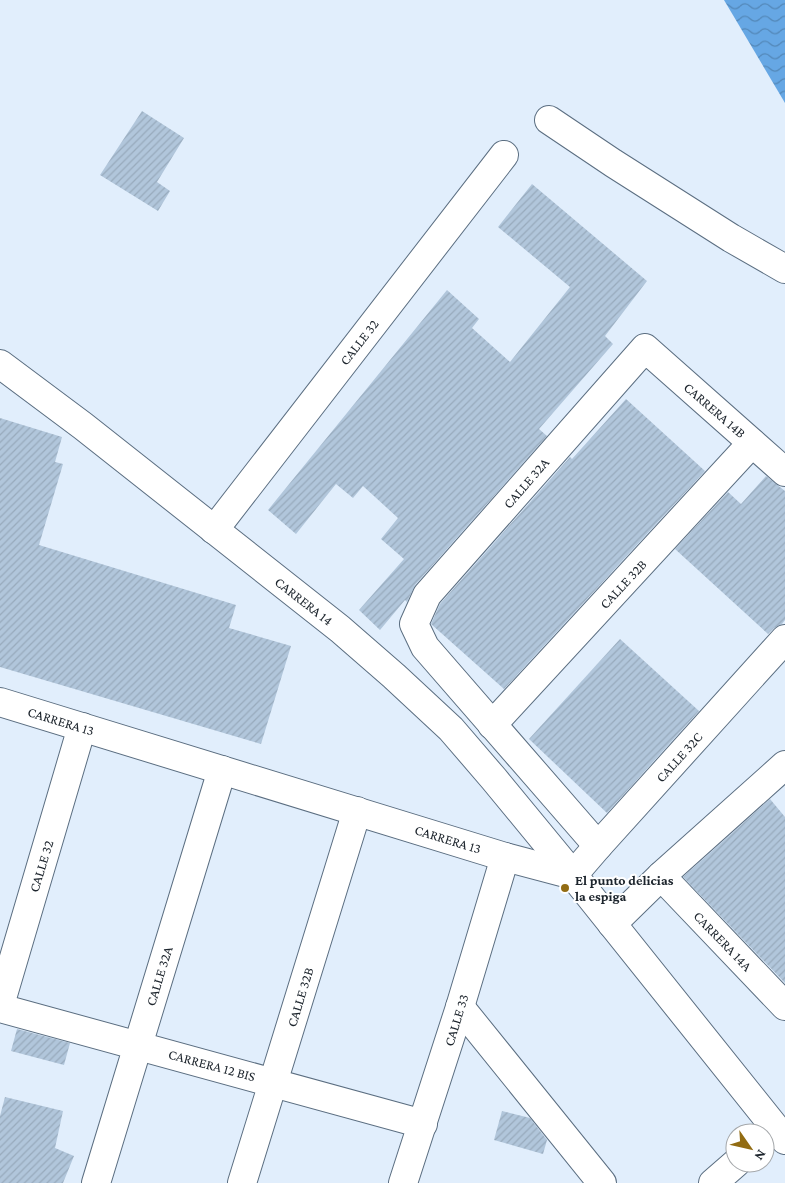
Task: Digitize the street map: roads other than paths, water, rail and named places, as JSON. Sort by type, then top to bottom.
[{"type":"street","points":[[550,120],[613,163],[731,238],[785,269]]},
{"type":"street","name":"CALLE 32","points":[[214,530],[504,155]]},
{"type":"street","name":"CARRERA 14B","points":[[645,348],[785,472]]},
{"type":"street","name":"CALLE 32A","points":[[492,725],[425,647],[414,624],[427,595],[645,348]]},
{"type":"street","name":"CARRERA 14","points":[[0,364],[82,426],[340,629],[394,676],[451,729],[573,875]]},
{"type":"street","name":"CALLE 32B","points":[[492,725],[752,443]]},
{"type":"street","name":"CALLE 32C","points":[[573,875],[785,639]]},
{"type":"street","name":"CARRERA 13","points":[[0,702],[505,857],[573,875]]},
{"type":"street","points":[[492,725],[598,846]]},
{"type":"street","name":"CALLE 32","points":[[0,1006],[82,727]]},
{"type":"street","name":"CALLE 32A","points":[[96,1183],[222,770]]},
{"type":"street","points":[[612,924],[661,876],[782,772]]},
{"type":"street","name":"CALLE 32B","points":[[242,1183],[357,811]]},
{"type":"street","name":"CALLE 33","points":[[403,1183],[460,1008],[505,857]]},
{"type":"street","points":[[573,875],[778,1131]]},
{"type":"street","name":"CARRERA 14A","points":[[661,876],[785,1006]]},
{"type":"street","name":"CARRERA 12 BIS","points":[[0,1006],[423,1124]]},
{"type":"street","points":[[460,1008],[602,1183]]},
{"type":"street","points":[[713,1183],[725,1173]]},
{"type":"water","points":[[724,0],[785,0],[785,103]]},
{"type":"place","name":"El punto delicias la espiga","points":[[565,888]]}]
